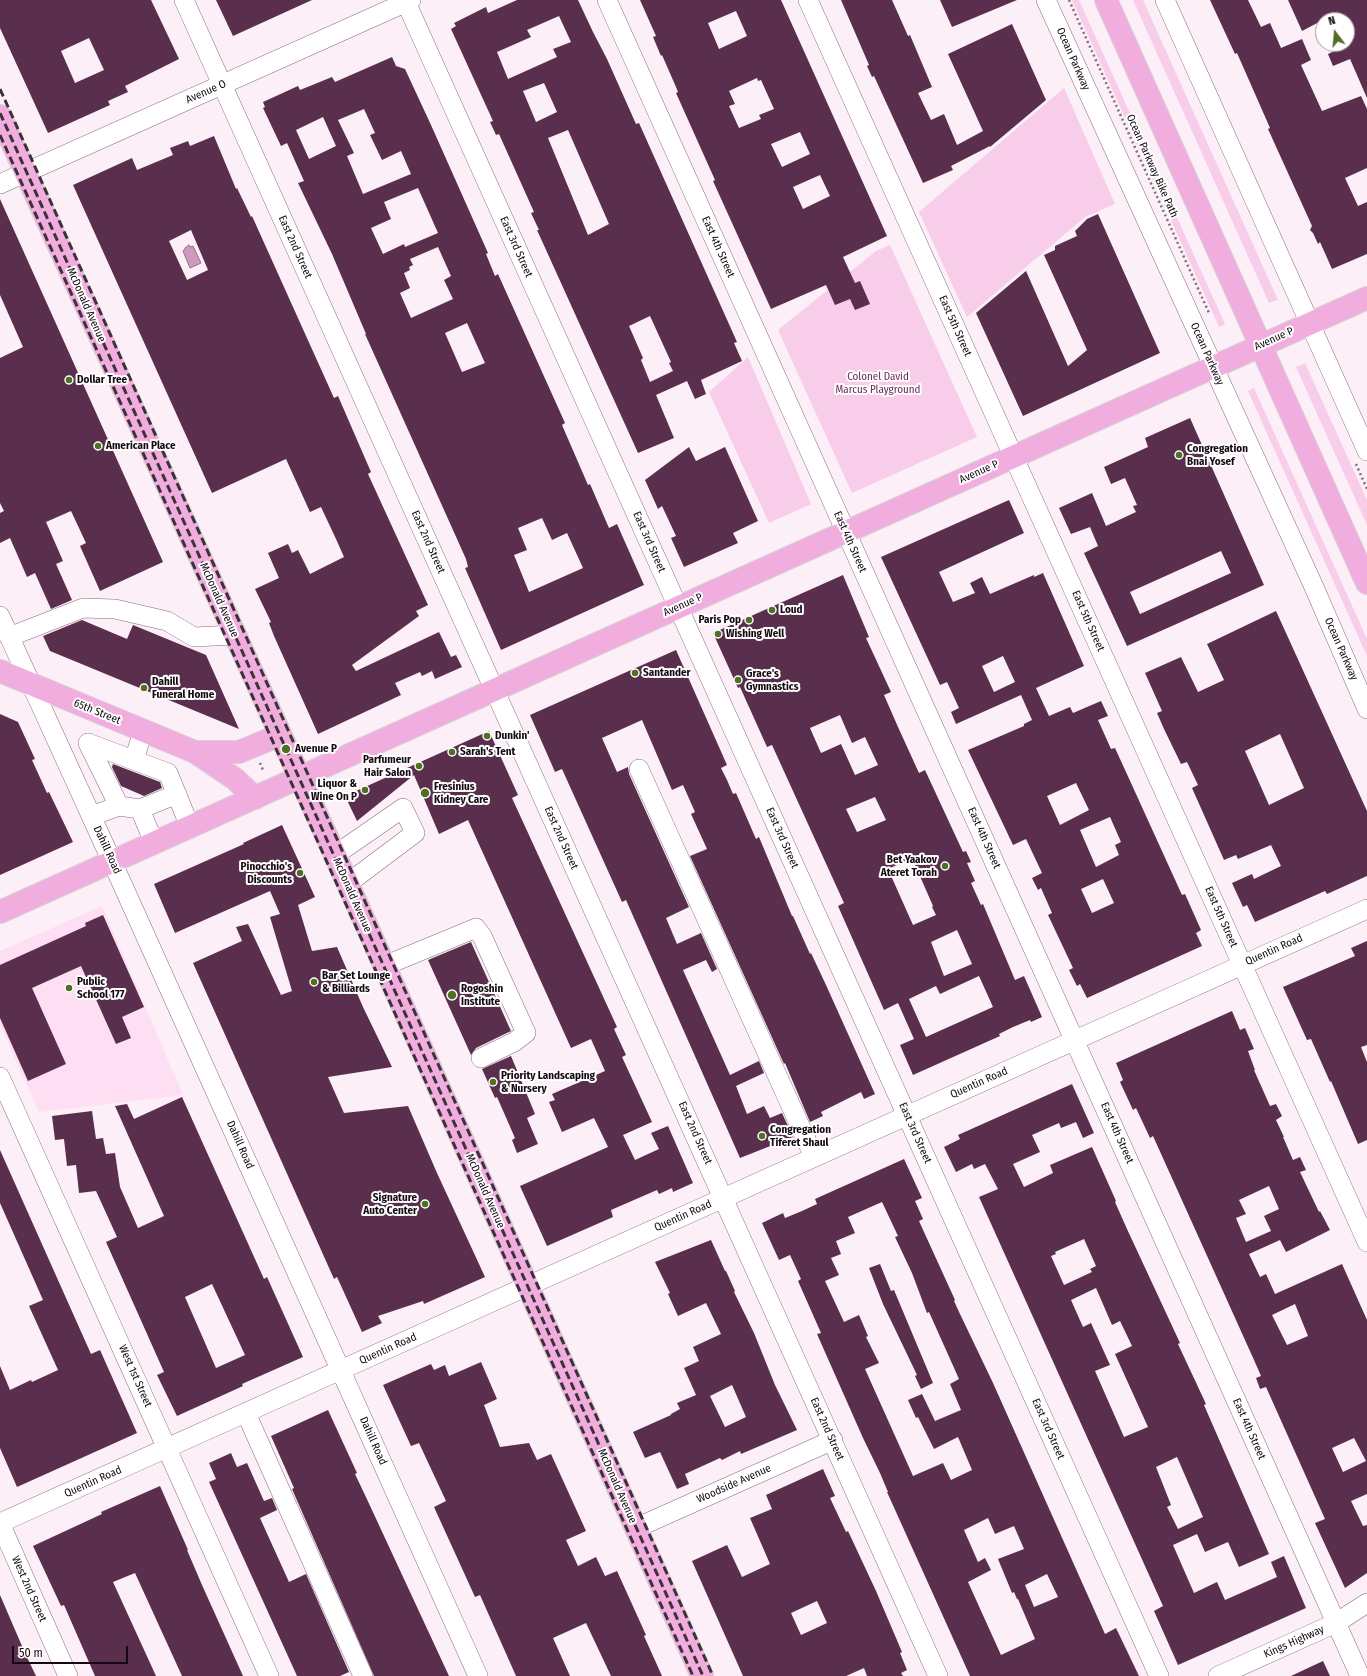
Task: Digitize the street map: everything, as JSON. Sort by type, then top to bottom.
[{"type":"main road","points":[[1106,0],[1367,583]]},
{"type":"main road","name":"McDonald Avenue","points":[[0,116],[384,966],[702,1676]]},
{"type":"main road","name":"Avenue P","points":[[0,912],[1367,298]]},
{"type":"main road","name":"65th Street","points":[[0,671],[195,752],[235,779],[255,798]]},
{"type":"main road","name":"65th Street","points":[[195,752],[239,752],[280,735]]},
{"type":"street","name":"East 2nd Street","points":[[184,0],[938,1676]]},
{"type":"street","name":"East 4th Street","points":[[607,0],[1360,1676]]},
{"type":"street","name":"East 5th Street","points":[[808,0],[1367,1242]]},
{"type":"street","name":"Ocean Parkway","points":[[1046,0],[1314,587],[1367,709]]},
{"type":"street","points":[[1165,0],[1367,451]]},
{"type":"street","name":"Avenue O","points":[[0,184],[408,1]]},
{"type":"street","name":"East 3rd Street","points":[[408,1],[678,607],[1159,1676]]},
{"type":"street","points":[[9,637],[83,608],[115,609],[167,622],[194,637],[235,635]]},
{"type":"street","name":"Dahill Road","points":[[0,616],[342,1370],[478,1676]]},
{"type":"street","points":[[134,760],[143,731]]},
{"type":"street","points":[[119,806],[88,743],[168,773],[190,827]]},
{"type":"street","points":[[638,769],[814,1157]]},
{"type":"street","points":[[91,816],[119,806],[140,809],[177,794]]},
{"type":"street","points":[[334,856],[403,808],[415,833],[347,884]]},
{"type":"street","points":[[140,809],[154,843]]},
{"type":"street","name":"Quentin Road","points":[[0,1523],[1367,909]]},
{"type":"street","points":[[384,966],[476,928],[482,936],[526,1032],[514,1042],[481,1058]]},
{"type":"street","name":"West 1st Street","points":[[0,1077],[269,1676]]},
{"type":"street","points":[[246,1413],[363,1676]]},
{"type":"street","name":"Woodside Avenue","points":[[636,1528],[833,1440]]},
{"type":"street","name":"West 2nd Street","points":[[0,1523],[68,1676]]},
{"type":"street","name":"Kings Highway","points":[[1218,1676],[1336,1623],[1367,1603]]},
{"type":"street","points":[[1336,1623],[1367,1617]]},
{"type":"path","name":"Ocean Parkway Bike Path","points":[[1069,0],[1212,318]]},
{"type":"path","points":[[256,770],[262,767]]},
{"type":"shaded area","points":[[189,245],[190,247],[193,246],[201,263],[190,268],[183,251]]},
{"type":"shaded area","name":"Public School 177","points":[[102,906],[183,1095],[39,1112],[0,1025],[0,951]]},
{"type":"green space","points":[[1072,0],[1079,0],[1225,324],[1219,327]]},
{"type":"green space","points":[[1133,0],[1143,0],[1278,300],[1269,303]]},
{"type":"green space","points":[[1064,88],[1115,204],[1085,217],[967,317],[919,212]]},
{"type":"green space","name":"Colonel David Marcus Playground","points":[[890,245],[977,437],[852,493],[778,330],[876,251]]},
{"type":"green space","points":[[748,357],[811,504],[769,523],[709,392]]},
{"type":"green space","points":[[1305,363],[1367,500],[1367,525],[1296,367]]},
{"type":"green space","points":[[1254,388],[1367,639],[1367,656],[1248,391]]},
{"type":"building","points":[[0,0],[151,0],[179,59],[125,86],[128,92],[108,101],[110,105],[48,133],[0,28]],"holes":[[[89,38],[104,70],[75,83],[61,51]]]},
{"type":"building","points":[[216,0],[312,0],[233,36]]},
{"type":"building","points":[[517,0],[578,0],[607,59],[636,124],[639,123],[737,342],[734,343],[742,361],[701,380],[706,394],[695,399],[687,381],[656,395],[674,438],[638,453],[537,230],[539,230],[531,213],[534,212],[499,134],[496,135],[490,122],[493,121],[451,29],[456,26],[454,23],[486,7],[488,13]],"holes":[[[559,16],[571,42],[553,49],[557,57],[508,79],[497,52],[531,37],[527,30]],[[544,83],[557,112],[536,122],[523,91]],[[568,130],[609,224],[588,235],[548,138]],[[650,316],[671,362],[669,363],[673,371],[650,382],[641,360],[643,358],[629,326]]]},
{"type":"building","points":[[640,0],[781,0],[887,236],[843,257],[855,283],[860,281],[870,304],[855,310],[850,299],[835,305],[826,285],[771,309],[713,181],[715,180],[676,93],[678,92],[676,87],[653,37],[656,36]],"holes":[[[736,11],[747,36],[719,49],[708,23]],[[757,78],[758,81],[761,80],[774,109],[759,115],[761,119],[739,128],[729,106],[735,104],[729,91]],[[800,132],[810,154],[782,167],[771,144]],[[820,175],[830,196],[803,209],[793,187]]]},
{"type":"building","points":[[841,0],[892,0],[908,36],[910,35],[932,87],[918,93],[931,120],[944,114],[957,145],[983,131],[948,54],[1012,24],[1046,100],[990,147],[951,166],[953,170],[923,183],[874,76],[872,77],[867,66],[869,65]]},
{"type":"building","points":[[940,0],[1017,0],[952,27]]},
{"type":"building","points":[[1210,0],[1248,0],[1261,27],[1270,23],[1281,48],[1302,39],[1311,60],[1301,65],[1322,111],[1361,96],[1367,109],[1367,168],[1345,178],[1358,206],[1367,202],[1367,254],[1332,269],[1320,242],[1318,244],[1310,230],[1312,226],[1268,129],[1270,128],[1237,53],[1235,54]]},
{"type":"building","points":[[1288,0],[1367,0],[1367,98],[1350,59],[1333,66],[1328,54],[1332,52],[1355,52],[1355,12],[1315,12],[1315,24],[1302,31]]},
{"type":"building","points":[[392,57],[396,66],[405,69],[488,253],[486,254],[495,276],[498,274],[565,423],[562,425],[588,485],[590,484],[609,528],[617,524],[644,585],[501,650],[465,568],[468,567],[466,559],[365,334],[332,254],[298,183],[304,181],[287,143],[281,146],[263,108],[265,107],[263,102],[298,86],[300,90],[332,77],[335,82]],"holes":[[[364,109],[375,133],[370,135],[382,160],[401,151],[411,174],[363,194],[347,156],[354,153],[338,120]],[[323,117],[336,146],[309,159],[296,130]],[[418,188],[438,233],[405,247],[404,244],[383,254],[371,228],[391,219],[384,202]],[[438,247],[451,276],[444,280],[453,299],[411,318],[400,293],[410,288],[404,273],[410,270],[409,267],[413,265],[410,259]],[[467,323],[485,363],[462,372],[445,333]],[[542,518],[552,540],[567,533],[583,568],[529,592],[514,555],[527,550],[518,528]]]},
{"type":"building","points":[[214,136],[236,189],[237,188],[251,217],[252,216],[334,398],[338,396],[371,472],[368,474],[428,605],[416,611],[419,616],[352,665],[356,671],[439,632],[451,657],[456,655],[462,667],[435,679],[432,671],[422,676],[420,672],[395,683],[401,695],[318,734],[274,636],[269,623],[271,622],[255,589],[279,578],[268,553],[288,544],[292,553],[298,550],[310,574],[344,557],[336,539],[321,507],[310,512],[286,459],[212,493],[73,185],[132,158],[137,170],[173,155],[170,148],[188,141],[190,146]],"holes":[[[191,230],[208,270],[187,280],[169,241]]]},
{"type":"building","points":[[0,199],[163,562],[100,591],[80,546],[86,543],[71,511],[46,522],[63,561],[56,564],[72,600],[51,609],[35,573],[27,577],[10,538],[0,543],[0,513],[4,511],[0,503],[0,358],[23,347],[0,295]]},
{"type":"building","points":[[1098,214],[1160,353],[1023,416],[976,313],[1026,271],[1068,366],[1087,350],[1044,255],[1055,250],[1055,246],[1077,236],[1075,231],[1087,219]]},
{"type":"building","points":[[1190,418],[1264,585],[1127,646],[1084,553],[1098,546],[1090,527],[1071,534],[1059,508],[1092,493],[1106,526],[1136,512],[1133,506],[1137,505],[1125,478],[1111,484],[1104,467],[1148,447],[1145,438]],"holes":[[[1221,551],[1231,573],[1140,614],[1130,592]]]},
{"type":"building","points":[[689,447],[696,461],[725,447],[758,521],[733,533],[738,543],[684,567],[671,538],[676,536],[662,506],[658,509],[645,480]]},
{"type":"building","points":[[1009,500],[1024,533],[939,572],[953,602],[975,593],[970,583],[982,577],[990,594],[1034,575],[1034,577],[1043,573],[1084,666],[1036,688],[1049,716],[1070,707],[1073,713],[1101,701],[1108,716],[1098,720],[1111,749],[1115,748],[1182,895],[1185,894],[1201,930],[1196,933],[1202,946],[1087,998],[1080,984],[1077,986],[1069,970],[1073,968],[1048,915],[1052,913],[1041,888],[1038,890],[1032,878],[1042,873],[1026,839],[1013,845],[968,750],[1024,726],[1024,724],[1032,720],[1021,695],[956,724],[951,712],[959,708],[947,682],[940,685],[881,557]],"holes":[[[1003,656],[1015,682],[994,692],[982,666]],[[1076,783],[1089,810],[1060,825],[1047,796]],[[1110,817],[1121,842],[1115,845],[1119,855],[1096,867],[1080,830]],[[1103,879],[1114,903],[1092,913],[1081,889]]]},
{"type":"building","points":[[843,575],[869,637],[866,638],[891,692],[884,695],[898,727],[919,773],[925,770],[963,852],[966,851],[971,862],[967,863],[975,881],[971,883],[981,905],[983,904],[1015,980],[1024,976],[1042,1017],[1013,1027],[999,1034],[1000,1036],[913,1075],[900,1045],[914,1039],[898,1003],[884,1010],[838,906],[844,903],[772,745],[767,747],[740,687],[738,688],[713,633]],"holes":[[[840,715],[852,743],[865,737],[878,765],[855,775],[841,744],[821,753],[810,728]],[[875,797],[886,820],[857,832],[846,809]],[[912,858],[936,915],[913,925],[888,869]],[[957,930],[972,964],[944,976],[931,942]],[[979,976],[993,1007],[926,1037],[909,999],[936,986],[940,994]]]},
{"type":"building","points":[[1276,611],[1367,811],[1367,876],[1327,894],[1325,891],[1255,922],[1247,905],[1243,907],[1232,883],[1252,874],[1254,879],[1281,866],[1271,845],[1238,859],[1236,855],[1224,860],[1192,788],[1198,785],[1187,762],[1181,764],[1164,729],[1157,713],[1162,711],[1145,673],[1181,657],[1198,692],[1224,680],[1207,644]],"holes":[[[1280,734],[1304,788],[1269,805],[1245,751]]]},
{"type":"building","points":[[82,620],[127,639],[133,625],[206,655],[239,729],[50,651],[43,636]]},
{"type":"building","points":[[676,650],[727,765],[721,768],[733,794],[736,793],[756,839],[759,837],[792,916],[826,985],[875,1094],[864,1099],[861,1092],[821,1112],[823,1116],[810,1122],[785,1063],[784,1064],[690,856],[707,849],[691,814],[695,812],[683,785],[672,790],[642,720],[602,738],[617,772],[628,767],[629,774],[689,907],[666,918],[677,944],[701,933],[717,969],[712,972],[706,960],[683,970],[730,1075],[759,1061],[764,1073],[736,1086],[747,1114],[764,1106],[770,1118],[782,1113],[793,1137],[740,1158],[626,900],[622,902],[562,769],[555,772],[530,715]]},
{"type":"building","points":[[0,714],[18,722],[35,759],[32,760],[47,793],[49,792],[73,842],[0,875]]},
{"type":"building","points":[[489,731],[518,795],[512,798],[617,1027],[614,1029],[626,1055],[622,1057],[652,1122],[623,1135],[635,1160],[659,1149],[651,1133],[668,1126],[693,1183],[673,1192],[672,1188],[659,1194],[657,1190],[611,1210],[613,1217],[547,1246],[520,1186],[608,1147],[594,1118],[562,1132],[549,1102],[555,1100],[552,1094],[605,1071],[591,1039],[571,1048],[468,820],[439,834],[414,775],[357,821],[345,796]]},
{"type":"building","points":[[113,764],[160,782],[162,788],[144,796],[121,786],[112,767]]},
{"type":"building","points":[[282,825],[315,897],[298,905],[312,951],[337,947],[363,1007],[392,1067],[328,1077],[344,1113],[408,1106],[485,1277],[424,1304],[423,1301],[378,1316],[382,1323],[362,1332],[337,1277],[334,1279],[193,963],[242,941],[236,927],[248,924],[281,995],[292,991],[270,917],[280,914],[270,891],[175,933],[154,884],[244,844],[243,843]]},
{"type":"building","points":[[103,915],[144,1007],[122,1017],[131,1038],[116,1044],[81,966],[32,988],[66,1064],[28,1081],[0,1018],[0,965],[86,926],[85,923]]},
{"type":"building","points":[[1367,941],[1367,1045],[1361,1047],[1367,1062],[1367,1140],[1358,1144],[1311,1039],[1307,1040],[1283,987],[1355,956],[1351,948]]},
{"type":"building","points":[[471,942],[511,1031],[476,1048],[471,1055],[428,960]]},
{"type":"building","points":[[1232,1011],[1240,1030],[1245,1028],[1254,1049],[1248,1051],[1254,1070],[1270,1106],[1276,1104],[1282,1116],[1276,1120],[1283,1137],[1293,1160],[1300,1157],[1306,1170],[1300,1172],[1319,1212],[1320,1211],[1330,1230],[1286,1252],[1280,1240],[1249,1254],[1260,1277],[1266,1274],[1275,1294],[1342,1264],[1367,1320],[1367,1494],[1351,1501],[1363,1526],[1367,1525],[1367,1573],[1345,1588],[1315,1523],[1325,1519],[1266,1387],[1260,1389],[1256,1378],[1261,1376],[1254,1360],[1153,1136],[1150,1138],[1136,1108],[1133,1110],[1120,1082],[1123,1080],[1116,1063]],"holes":[[[1269,1186],[1279,1209],[1264,1216],[1271,1231],[1246,1242],[1236,1218],[1246,1214],[1239,1200]],[[1295,1304],[1308,1336],[1287,1345],[1272,1315]],[[1354,1438],[1366,1461],[1343,1472],[1332,1448]]]},
{"type":"building","points":[[511,1056],[535,1114],[527,1118],[538,1144],[517,1153],[512,1140],[515,1138],[497,1097],[495,1098],[482,1069]]},
{"type":"building","points":[[1072,1084],[1094,1133],[1083,1138],[1076,1122],[1061,1128],[1059,1123],[1032,1135],[1040,1152],[1013,1164],[1024,1187],[1053,1173],[1050,1165],[1092,1147],[1127,1229],[1180,1343],[1178,1344],[1206,1404],[1204,1405],[1269,1554],[1239,1567],[1228,1542],[1205,1552],[1197,1534],[1173,1545],[1194,1593],[1217,1582],[1225,1600],[1277,1577],[1271,1562],[1284,1556],[1306,1608],[1178,1665],[1154,1611],[1163,1606],[979,1197],[998,1189],[985,1164],[974,1169],[972,1164],[956,1172],[944,1147],[960,1139],[958,1135]],"holes":[[[1084,1239],[1096,1266],[1090,1269],[1092,1272],[1064,1285],[1051,1256],[1056,1254],[1055,1252]],[[1096,1288],[1112,1325],[1120,1321],[1132,1346],[1115,1354],[1148,1427],[1124,1437],[1095,1371],[1110,1365],[1091,1323],[1083,1327],[1071,1300]],[[1177,1457],[1203,1517],[1178,1529],[1167,1507],[1171,1505],[1156,1467]]]},
{"type":"building","points":[[182,1097],[264,1279],[267,1277],[303,1357],[242,1384],[243,1386],[177,1416],[157,1375],[164,1372],[106,1242],[117,1237],[96,1191],[79,1193],[76,1165],[67,1166],[64,1139],[55,1140],[52,1116],[92,1111],[96,1139],[103,1138],[106,1154],[115,1153],[120,1187],[138,1228],[164,1216],[115,1106],[127,1104],[134,1119]],"holes":[[[212,1284],[245,1355],[216,1368],[185,1297]]]},
{"type":"building","points":[[0,1150],[91,1354],[100,1350],[137,1433],[17,1487],[0,1448],[0,1366],[10,1390],[58,1370],[29,1306],[43,1300],[0,1203]]},
{"type":"building","points":[[904,1159],[922,1198],[915,1201],[923,1219],[919,1221],[1105,1634],[1116,1628],[1139,1676],[970,1676],[817,1334],[821,1333],[798,1281],[801,1279],[790,1255],[779,1260],[762,1223],[783,1213],[785,1218],[802,1211],[817,1204],[815,1199]],"holes":[[[882,1202],[898,1236],[895,1237],[912,1273],[927,1313],[929,1312],[959,1379],[950,1384],[961,1410],[935,1421],[922,1394],[908,1400],[916,1418],[918,1417],[934,1449],[958,1437],[972,1470],[951,1480],[943,1463],[913,1476],[865,1369],[879,1363],[866,1337],[868,1336],[859,1315],[844,1322],[825,1281],[839,1275],[831,1258],[841,1254],[836,1241],[855,1233],[848,1217]],[[988,1518],[995,1534],[1014,1526],[1024,1549],[998,1559],[1012,1593],[1014,1592],[1018,1599],[1035,1639],[1001,1655],[968,1582],[991,1570],[985,1558],[978,1562],[964,1530]],[[1047,1574],[1058,1597],[1034,1607],[1025,1585]]]},
{"type":"building","points":[[711,1240],[754,1333],[775,1385],[797,1430],[741,1454],[740,1451],[722,1460],[720,1458],[685,1474],[689,1484],[677,1489],[660,1452],[645,1458],[633,1432],[671,1415],[680,1409],[677,1403],[696,1395],[684,1368],[699,1361],[693,1347],[721,1334],[706,1303],[678,1316],[668,1294],[670,1293],[655,1262]],"holes":[[[732,1385],[746,1417],[725,1427],[710,1396]]]},
{"type":"building","points":[[880,1264],[891,1291],[894,1290],[933,1383],[921,1389],[915,1376],[917,1375],[883,1304],[869,1268]]},
{"type":"building","points":[[481,1362],[497,1399],[484,1405],[500,1447],[529,1443],[537,1460],[551,1454],[586,1531],[566,1540],[578,1566],[596,1557],[605,1576],[617,1571],[646,1635],[644,1636],[662,1676],[611,1676],[586,1623],[553,1638],[570,1676],[516,1676],[480,1595],[475,1597],[434,1507],[446,1501],[419,1443],[411,1446],[383,1385],[431,1364],[434,1370],[445,1365],[449,1376]]},
{"type":"building","points":[[328,1410],[357,1473],[355,1474],[449,1676],[374,1676],[292,1489],[294,1488],[271,1436]]},
{"type":"building","points":[[231,1453],[237,1467],[247,1463],[264,1501],[272,1498],[277,1510],[260,1518],[289,1582],[306,1574],[349,1672],[340,1676],[297,1676],[209,1482],[216,1479],[209,1463]]},
{"type":"building","points":[[823,1469],[835,1496],[830,1498],[846,1532],[848,1531],[902,1652],[900,1653],[907,1670],[901,1673],[903,1676],[867,1676],[864,1668],[846,1676],[743,1676],[692,1561],[727,1545],[742,1577],[770,1564],[750,1518],[772,1509],[766,1495]],"holes":[[[817,1601],[827,1623],[801,1635],[791,1613]]]},
{"type":"building","points":[[160,1486],[243,1676],[182,1676],[135,1573],[113,1582],[156,1676],[95,1676],[64,1605],[61,1606],[33,1546],[102,1514],[101,1512]]},
{"type":"building","points":[[0,1595],[25,1653],[36,1676],[0,1676]]},
{"type":"building","points":[[1323,1661],[1330,1676],[1291,1676]]},
{"type":"railway","points":[[0,89],[713,1676]]},
{"type":"railway","points":[[0,113],[703,1676]]},
{"type":"railway","points":[[0,135],[693,1676]]},
{"type":"place","name":"Dollar Tree","points":[[69,380]]},
{"type":"place","name":"American Place","points":[[98,446]]},
{"type":"place","name":"Congregation Bnai Yosef","points":[[1179,455]]},
{"type":"place","name":"Loud","points":[[772,610]]},
{"type":"place","name":"Paris Pop","points":[[749,620]]},
{"type":"place","name":"Wishing Well","points":[[718,634]]},
{"type":"place","name":"Santander","points":[[635,673]]},
{"type":"place","name":"Grace's Gymnastics","points":[[738,680]]},
{"type":"place","name":"Dahill Funeral Home","points":[[144,688]]},
{"type":"place","name":"Dunkin'","points":[[487,736]]},
{"type":"place","name":"Avenue P","points":[[286,749]]},
{"type":"place","name":"Sarah's Tent","points":[[452,752]]},
{"type":"place","name":"Parfumeur Hair Salon","points":[[419,766]]},
{"type":"place","name":"Liquor & Wine On P","points":[[365,790]]},
{"type":"place","name":"Fresinius Kidney Care","points":[[425,793]]},
{"type":"place","name":"Bet Yaakov Ateret Torah","points":[[945,866]]},
{"type":"place","name":"Pinocchio's Discounts","points":[[300,873]]},
{"type":"place","name":"Bar Set Lounge & Billiards","points":[[314,982]]},
{"type":"place","name":"Public School 177","points":[[69,988]]},
{"type":"place","name":"Rogoshin Institute","points":[[452,995]]},
{"type":"place","name":"Priority Landscaping & Nursery","points":[[493,1082]]},
{"type":"place","name":"Congregation Tiferet Shaul","points":[[762,1136]]},
{"type":"place","name":"Signature Auto Center","points":[[425,1204]]}]
